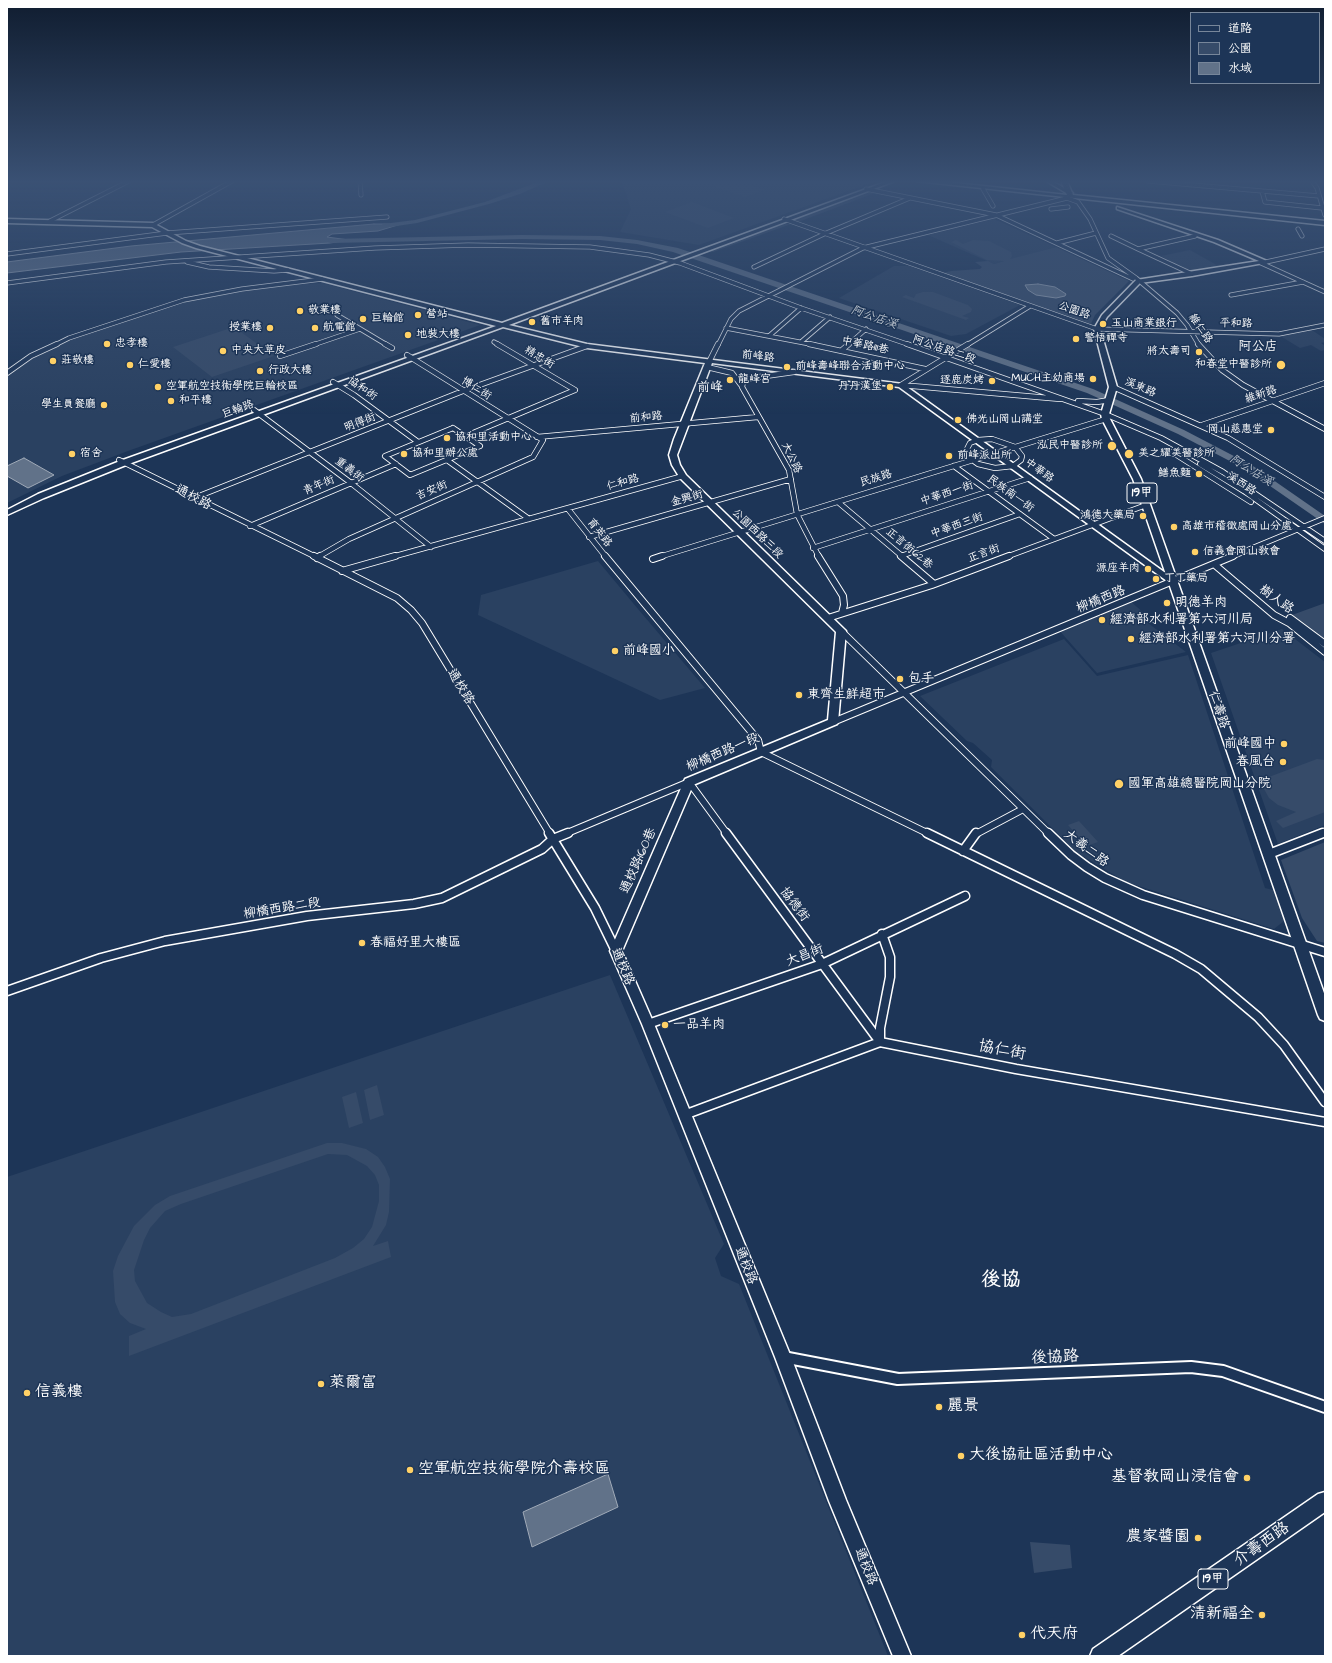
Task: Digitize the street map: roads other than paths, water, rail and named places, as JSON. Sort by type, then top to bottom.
[{"type":"main road","points":[[1255,259],[1264,262]]},
{"type":"main road","points":[[1256,259],[1264,262]]},
{"type":"main road","points":[[1097,329],[1104,316],[1138,281],[1264,262]]},
{"type":"main road","name":"19甲","points":[[1097,329],[1109,404]]},
{"type":"main road","name":"仁壽路","points":[[1109,404],[1174,582],[1325,1016]]},
{"type":"main road","name":"介壽西路","points":[[1100,1656],[1325,1502]]},
{"type":"street","name":"阿公店路二段","points":[[7,283],[109,268],[214,259]]},
{"type":"street","points":[[242,259],[493,323]]},
{"type":"street","name":"阿公店路二段","points":[[667,259],[768,295],[799,309],[997,376],[1070,400],[1109,404],[1190,458],[1244,491],[1325,549]]},
{"type":"street","points":[[673,260],[677,259]]},
{"type":"street","points":[[754,267],[774,259]]},
{"type":"street","points":[[794,372],[752,378],[743,382],[742,385],[732,373],[708,364],[731,319],[739,311],[842,259]]},
{"type":"street","name":"公園路","points":[[894,259],[1097,329]]},
{"type":"street","points":[[1090,259],[1138,281]]},
{"type":"street","name":"維仁路","points":[[1109,259],[1136,278],[1177,313],[1192,333],[1198,344],[1222,370],[1243,386],[1325,429]]},
{"type":"street","points":[[1159,259],[1192,274]]},
{"type":"street","points":[[1264,262],[1280,259]]},
{"type":"street","name":"巨輪路","points":[[409,357],[493,323],[673,260]]},
{"type":"street","name":"巨輪路","points":[[7,507],[36,493],[336,383],[501,326],[673,260]]},
{"type":"street","points":[[182,261],[209,267],[274,272],[288,270]]},
{"type":"street","points":[[1264,262],[1303,282],[1325,290]]},
{"type":"street","points":[[1264,262],[1325,290]]},
{"type":"street","points":[[7,373],[31,356],[69,338],[184,300],[229,291],[322,279]]},
{"type":"street","points":[[1231,295],[1303,282]]},
{"type":"street","points":[[901,385],[1030,306]]},
{"type":"street","points":[[769,336],[799,309]]},
{"type":"street","points":[[337,315],[392,348]]},
{"type":"street","points":[[801,342],[828,318]]},
{"type":"street","name":"前峰路","points":[[493,323],[587,346],[708,364],[794,372],[901,385],[1109,404]]},
{"type":"street","name":"平和路","points":[[1097,329],[1192,333],[1279,334],[1325,325]]},
{"type":"street","name":"中華路111巷","points":[[726,328],[842,350],[925,369]]},
{"type":"street","points":[[280,356],[360,329]]},
{"type":"street","points":[[842,350],[864,330]]},
{"type":"street","name":"精忠街","points":[[494,342],[575,390],[507,418]]},
{"type":"street","name":"明得街","points":[[194,498],[463,391],[587,346]]},
{"type":"street","name":"博仁街","points":[[409,357],[537,437]]},
{"type":"street","name":"公園西路三段","points":[[708,364],[683,424],[673,455],[683,476],[904,692]]},
{"type":"street","name":"阿公店路二段","points":[[997,376],[1056,398],[1109,404],[1161,438],[1201,459],[1250,488],[1307,526],[1325,541]]},
{"type":"street","name":"協和街","points":[[336,383],[418,442]]},
{"type":"street","name":"維新路","points":[[1204,424],[1325,383]]},
{"type":"street","name":"大公路","points":[[742,385],[758,417],[785,464],[791,479],[797,514],[813,548],[842,596],[844,604],[842,613]]},
{"type":"street","name":"中華路","points":[[901,385],[1174,582]]},
{"type":"street","name":"溪東路","points":[[1109,404],[1204,424],[1234,436],[1325,492]]},
{"type":"street","name":"民族路","points":[[653,559],[1015,447],[1109,404]]},
{"type":"street","name":"重義街","points":[[257,412],[351,483],[431,547]]},
{"type":"street","name":"前和路","points":[[537,437],[758,417]]},
{"type":"street","points":[[466,436],[507,418]]},
{"type":"street","name":"溪東路","points":[[1204,424],[1254,453],[1325,498]]},
{"type":"street","points":[[453,428],[466,436],[480,446],[410,475],[385,456],[453,428]]},
{"type":"street","name":"吉安街","points":[[317,558],[349,539],[532,457],[543,440],[537,437]]},
{"type":"street","points":[[978,440],[1001,441],[1015,447],[1022,456],[1021,460],[1014,466],[995,468],[982,465],[972,460],[966,451],[967,447],[978,440]]},
{"type":"street","name":"溪西路","points":[[1172,452],[1258,507]]},
{"type":"street","points":[[447,460],[529,519]]},
{"type":"street","name":"巨輪路","points":[[7,513],[41,496],[121,462]]},
{"type":"street","name":"通校路","points":[[121,462],[397,598],[411,610],[422,623],[595,908],[616,951],[648,1024],[783,1357],[838,1501],[902,1656]]},
{"type":"street","name":"青年街","points":[[250,526],[396,464]]},
{"type":"street","name":"民族南一街","points":[[954,466],[1054,539]]},
{"type":"street","name":"仁和路","points":[[568,509],[683,476]]},
{"type":"street","name":"中華西一街","points":[[813,548],[1030,478]]},
{"type":"street","name":"金興街","points":[[589,537],[791,479]]},
{"type":"street","name":"正言街62巷","points":[[838,502],[934,584]]},
{"type":"street","name":"正言街","points":[[828,618],[934,584],[1146,505]]},
{"type":"street","points":[[342,571],[568,509]]},
{"type":"street","name":"育英路","points":[[568,509],[589,537],[758,740],[761,752]]},
{"type":"street","name":"中華西三街","points":[[901,556],[1020,514]]},
{"type":"street","name":"柳橋西路","points":[[904,692],[1174,582],[1325,518]]},
{"type":"street","name":"樹人路","points":[[1215,565],[1274,615],[1289,623],[1325,652]]},
{"type":"street","points":[[1290,618],[1325,644]]},
{"type":"street","points":[[833,722],[841,631]]},
{"type":"street","name":"柳橋西路一段","points":[[553,839],[904,692]]},
{"type":"street","name":"大義二路","points":[[904,692],[1070,855],[1105,878],[1143,895],[1325,952]]},
{"type":"street","points":[[761,752],[1175,954],[1201,969],[1258,1017],[1284,1045],[1325,1102]]},
{"type":"street","name":"通校路160巷","points":[[616,951],[689,782]]},
{"type":"street","name":"協德街","points":[[689,782],[880,1042]]},
{"type":"street","points":[[963,851],[977,832],[1022,809]]},
{"type":"street","points":[[1269,854],[1325,832]]},
{"type":"street","name":"柳橋西路二段","points":[[7,991],[100,958],[165,941],[307,916],[414,904],[442,898],[542,849],[553,839]]},
{"type":"street","name":"大昌街","points":[[648,1024],[822,964],[882,934],[965,896]]},
{"type":"street","points":[[684,1115],[880,1042],[880,1028],[890,977],[890,957],[882,934]]},
{"type":"street","name":"協仁街","points":[[880,1042],[1016,1069],[1325,1122]]},
{"type":"street","name":"後協路","points":[[783,1357],[898,1379],[1191,1367],[1230,1374],[1325,1407]]},
{"type":"water","points":[[33,259],[126,259],[7,273],[7,262]]},
{"type":"water","points":[[1038,284],[1055,287],[1066,294],[1065,296],[1056,298],[1036,295],[1028,290],[1025,285]]},
{"type":"water","points":[[24,458],[54,475],[28,488],[7,476],[7,466]]},
{"type":"water","points":[[608,1474],[618,1507],[532,1547],[523,1512]]},
{"type":"waterway","name":"阿公店溪","points":[[700,259],[1090,391],[1181,432],[1250,468],[1325,521]]},
{"type":"place","name":"敬業樓","points":[[300,311]]},
{"type":"place","name":"營站","points":[[418,315]]},
{"type":"place","name":"巨輪館","points":[[363,319]]},
{"type":"place","name":"舊市羊肉","points":[[532,322]]},
{"type":"place","name":"玉山商業銀行","points":[[1103,324]]},
{"type":"place","name":"授業樓","points":[[270,328]]},
{"type":"place","name":"航電館","points":[[315,328]]},
{"type":"place","name":"地裝大樓","points":[[408,335]]},
{"type":"place","name":"警悟禪寺","points":[[1076,339]]},
{"type":"place","name":"忠孝樓","points":[[107,344]]},
{"type":"place","name":"中央大草皮","points":[[223,351]]},
{"type":"place","name":"將太壽司","points":[[1199,352]]},
{"type":"place","name":"莊敬樓","points":[[53,361]]},
{"type":"place","name":"仁愛樓","points":[[130,365]]},
{"type":"place","name":"和春堂中醫診所","points":[[1281,365]]},
{"type":"place","name":"前峰壽峰聯合活動中心","points":[[787,367]]},
{"type":"place","name":"行政大樓","points":[[260,371]]},
{"type":"place","name":"MUCH主幼商場","points":[[1093,379]]},
{"type":"place","name":"龍峰宮","points":[[730,380]]},
{"type":"place","name":"逐鹿炭烤","points":[[992,381]]},
{"type":"place","name":"空軍航空技術學院巨輪校區","points":[[158,387]]},
{"type":"place","name":"丹丹漢堡","points":[[890,387]]},
{"type":"place","name":"和平樓","points":[[171,401]]},
{"type":"place","name":"學生員餐廳","points":[[104,405]]},
{"type":"place","name":"佛光山岡山講堂","points":[[958,420]]},
{"type":"place","name":"岡山慈惠堂","points":[[1271,430]]},
{"type":"place","name":"協和里活動中心","points":[[447,438]]},
{"type":"place","name":"泓民中醫診所","points":[[1112,446]]},
{"type":"place","name":"宿舍","points":[[72,454]]},
{"type":"place","name":"協和里辦公處","points":[[404,454]]},
{"type":"place","name":"美之耀美醫診所","points":[[1129,454]]},
{"type":"place","name":"前峰派出所","points":[[949,456]]},
{"type":"place","name":"鱔魚麵","points":[[1199,474]]},
{"type":"place","name":"鴻德大藥局","points":[[1143,516]]},
{"type":"place","name":"高雄市稽徵處岡山分處","points":[[1174,527]]},
{"type":"place","name":"信義會岡山教會","points":[[1195,552]]},
{"type":"place","name":"源座羊肉","points":[[1148,569]]},
{"type":"place","name":"丁丁藥局","points":[[1156,579]]},
{"type":"place","name":"明德羊肉","points":[[1167,603]]},
{"type":"place","name":"經濟部水利署第六河川局","points":[[1102,620]]},
{"type":"place","name":"經濟部水利署第六河川分署","points":[[1131,639]]},
{"type":"place","name":"前峰國小","points":[[615,651]]},
{"type":"place","name":"包手","points":[[900,679]]},
{"type":"place","name":"東齊生鮮超市","points":[[799,695]]},
{"type":"place","name":"前峰國中","points":[[1284,744]]},
{"type":"place","name":"春風台","points":[[1283,762]]},
{"type":"place","name":"國軍高雄總醫院岡山分院","points":[[1119,784]]},
{"type":"place","name":"春福好里大樓區","points":[[362,943]]},
{"type":"place","name":"一品羊肉","points":[[665,1025]]},
{"type":"place","name":"萊爾富","points":[[321,1384]]},
{"type":"place","name":"信義樓","points":[[27,1393]]},
{"type":"place","name":"麗景","points":[[939,1407]]},
{"type":"place","name":"大後協社區活動中心","points":[[961,1456]]},
{"type":"place","name":"空軍航空技術學院介壽校區","points":[[410,1470]]},
{"type":"place","name":"基督教岡山浸信會","points":[[1247,1478]]},
{"type":"place","name":"農家醬園","points":[[1198,1538]]},
{"type":"place","name":"清新福全","points":[[1262,1615]]},
{"type":"place","name":"代天府","points":[[1022,1635]]},
{"type":"district","name":"阿公店","points":[[1258,347]]},
{"type":"district","name":"前峰","points":[[710,388]]},
{"type":"district","name":"後協","points":[[1001,1281]]}]
